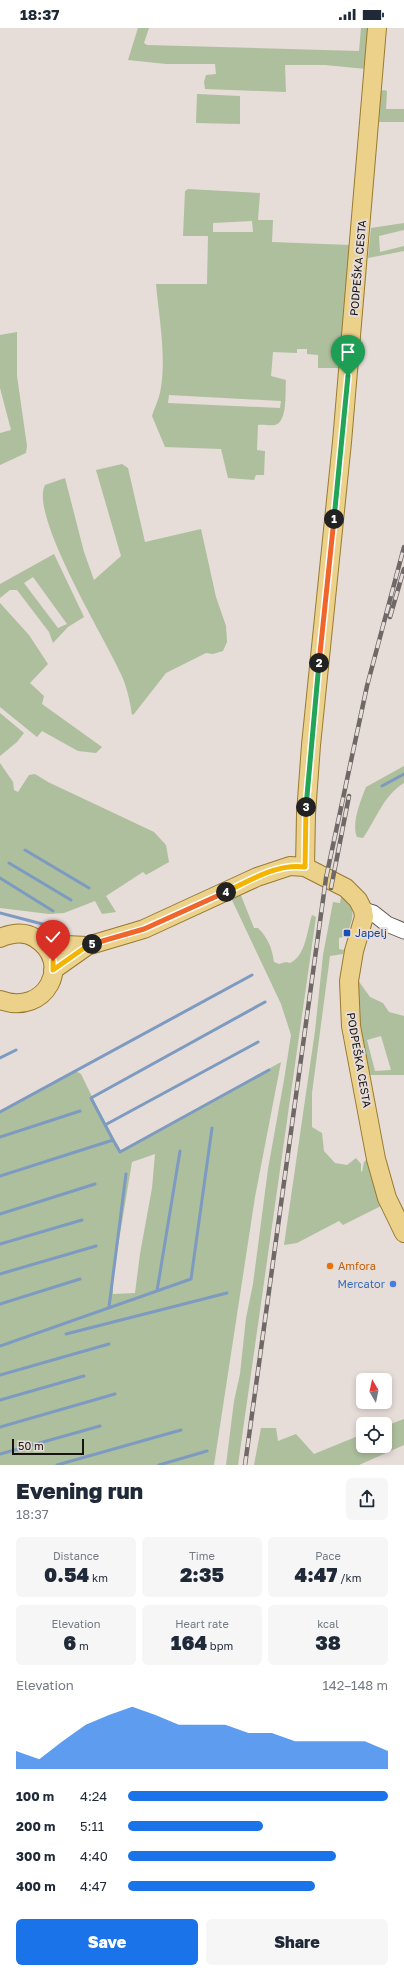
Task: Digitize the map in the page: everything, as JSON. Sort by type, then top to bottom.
[{"type":"main road","name":"PODPEŠKA CESTA","points":[[305,867],[306,814],[311,752],[342,442],[377,28]]},
{"type":"main road","points":[[53,970],[87,946],[144,929],[278,868],[290,866],[305,867],[346,888],[358,900],[363,917]]},
{"type":"main road","name":"PODPEŠKA CESTA","points":[[363,917],[354,951],[349,981],[351,1026],[376,1159],[387,1198],[404,1233]]},
{"type":"main road","points":[[3,934],[20,933],[31,936],[45,944],[87,946]]},
{"type":"main road","points":[[3,1003],[23,1004],[34,1000],[44,993],[50,984],[53,970],[50,952],[45,944]]},
{"type":"street","points":[[363,917],[404,931]]},
{"type":"green space","points":[[138,28],[149,28],[144,43],[147,45],[359,51],[361,28],[369,28],[366,69],[325,65],[285,65],[286,92],[205,89],[204,82],[206,75],[216,74],[215,64],[166,64],[128,60]]},
{"type":"green space","points":[[381,91],[387,91],[386,109],[404,109],[404,122],[379,122]]},
{"type":"green space","points":[[197,94],[240,96],[240,124],[196,123]]},
{"type":"green space","points":[[188,189],[260,193],[258,220],[273,220],[272,242],[350,245],[340,368],[318,368],[318,355],[307,354],[307,349],[297,349],[297,353],[273,352],[271,376],[286,380],[285,406],[279,423],[275,425],[258,425],[257,450],[265,451],[264,475],[256,475],[254,480],[228,478],[221,449],[165,447],[152,416],[160,393],[163,366],[162,338],[156,284],[207,284],[208,236],[183,236],[185,191]],"holes":[[[252,221],[253,232],[213,232],[213,223]],[[169,395],[281,401],[280,408],[168,403]]]},
{"type":"green space","points":[[404,223],[404,230],[379,236],[380,252],[404,246],[404,251],[368,258],[371,228]]},
{"type":"green space","points":[[17,332],[17,376],[27,446],[26,453],[0,465],[0,433],[11,430],[0,388],[0,335]]},
{"type":"green space","points":[[122,464],[128,468],[145,542],[201,529],[216,597],[226,626],[227,642],[223,651],[213,654],[206,653],[166,673],[132,715],[128,694],[123,679],[71,578],[58,549],[48,522],[43,500],[45,485],[65,478],[84,552],[94,580],[121,556],[96,470]]},
{"type":"green space","points":[[54,554],[84,617],[68,627],[53,643],[49,632],[17,590],[10,590],[0,598],[0,584]],"holes":[[[33,577],[67,624],[58,628],[24,583]]]},
{"type":"green space","points":[[0,603],[29,635],[48,664],[30,683],[44,696],[42,704],[102,747],[96,753],[78,751],[42,731],[37,737],[0,707]]},
{"type":"green space","points":[[0,713],[24,733],[17,742],[0,756]]},
{"type":"green space","points":[[0,763],[13,782],[14,790],[18,792],[29,775],[35,774],[48,782],[154,832],[166,845],[169,862],[146,875],[143,872],[106,896],[116,912],[102,914],[95,901],[64,913],[49,914],[0,908]]},
{"type":"green space","points":[[404,766],[404,783],[385,801],[363,838],[357,837],[355,831],[356,818],[366,787]]},
{"type":"green space","points":[[240,893],[254,928],[258,928],[267,939],[271,948],[274,962],[279,964],[286,962],[290,963],[299,955],[303,949],[312,915],[316,917],[238,1465],[226,1465],[234,1401],[240,1374],[246,1318],[253,1284],[268,1169],[291,1035],[281,1004],[231,898]]},
{"type":"green space","points":[[341,897],[345,897],[351,907],[352,920],[347,936],[339,938],[339,949],[344,950],[343,954],[330,956],[312,1093],[312,1127],[322,1133],[324,1151],[335,1163],[347,1165],[356,1158],[361,1164],[362,1172],[364,1162],[367,1159],[383,1205],[343,1225],[339,1221],[297,1243],[284,1245],[315,1031],[323,955],[333,902],[340,903]]},
{"type":"green space","points":[[355,976],[370,997],[383,1003],[389,1012],[404,1016],[404,1075],[370,1075],[366,1071],[355,1026]],"holes":[[[381,1036],[391,1070],[375,1071],[367,1040]]]},
{"type":"green space","points":[[281,1062],[255,1197],[214,1465],[0,1465],[0,1112],[76,1071],[81,1074],[121,1151]],"holes":[[[155,1154],[152,1188],[140,1254],[135,1293],[113,1294],[113,1276],[132,1162]]]},
{"type":"green space","points":[[404,1419],[404,1445],[392,1450],[392,1423]]},
{"type":"green space","points":[[261,1428],[276,1428],[278,1441],[296,1434],[314,1454],[356,1437],[356,1453],[386,1453],[359,1465],[254,1465]]},
{"type":"waterway","points":[[382,786],[404,774]]},
{"type":"waterway","points":[[25,850],[89,888]]},
{"type":"waterway","points":[[9,863],[71,900]]},
{"type":"waterway","points":[[0,878],[53,911]]},
{"type":"waterway","points":[[0,913],[50,926]]},
{"type":"waterway","points":[[0,1112],[252,975]]},
{"type":"waterway","points":[[0,1176],[113,1140],[91,1098],[265,1002]]},
{"type":"waterway","points":[[105,1125],[258,1042]]},
{"type":"waterway","points":[[0,1058],[16,1050]]},
{"type":"waterway","points":[[113,1140],[120,1152],[269,1070]]},
{"type":"waterway","points":[[0,1137],[80,1111]]},
{"type":"waterway","points":[[0,1346],[191,1279],[212,1128]]},
{"type":"waterway","points":[[157,1291],[180,1151]]},
{"type":"waterway","points":[[109,1307],[126,1174]]},
{"type":"waterway","points":[[0,1214],[95,1184]]},
{"type":"waterway","points":[[0,1244],[82,1220]]},
{"type":"waterway","points":[[0,1274],[96,1246]]},
{"type":"waterway","points":[[0,1304],[80,1279]]},
{"type":"waterway","points":[[66,1334],[227,1293]]},
{"type":"waterway","points":[[0,1375],[109,1344]]},
{"type":"waterway","points":[[0,1400],[84,1376]]},
{"type":"waterway","points":[[0,1427],[115,1394]]},
{"type":"waterway","points":[[0,1454],[100,1426]]},
{"type":"waterway","points":[[57,1465],[181,1430]]},
{"type":"waterway","points":[[159,1465],[207,1451]]},
{"type":"railway","points":[[245,1465],[326,878],[367,686],[404,547]]},
{"type":"railway","points":[[390,617],[404,569]]},
{"type":"railway","points":[[331,888],[349,796]]},
{"type":"place","name":"Japelj","points":[[347,933]]},
{"type":"place","name":"Amfora","points":[[330,1266]]},
{"type":"place","name":"Mercator","points":[[393,1284]]},
{"type":"route","points":[[53,961],[53,970],[87,946],[144,929],[180,914],[278,868],[290,866],[305,867],[306,814],[311,745],[348,376]]}]
